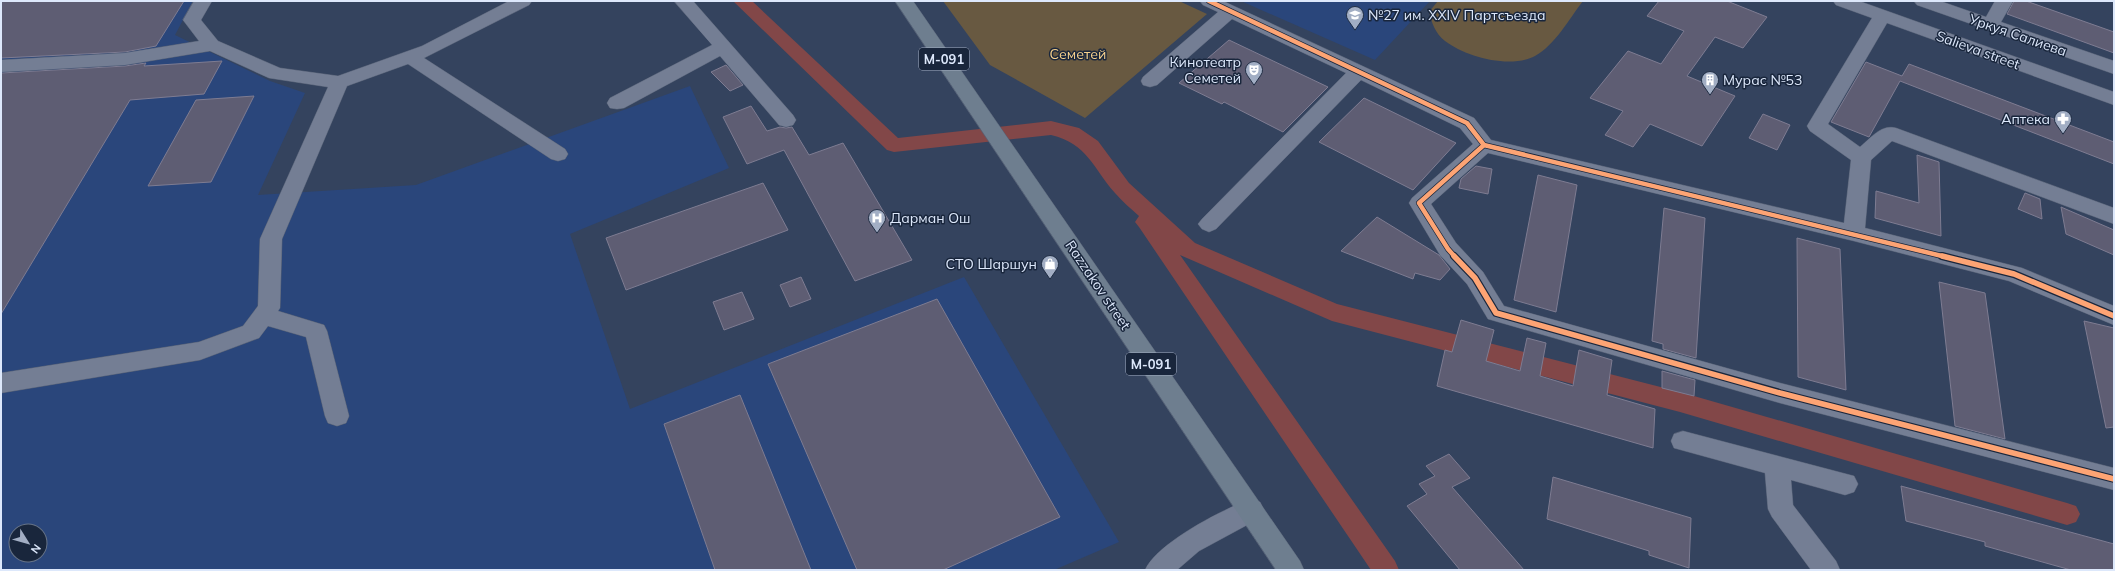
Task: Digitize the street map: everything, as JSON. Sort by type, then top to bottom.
[{"type":"main road","name":"Razzakov street","points":[[904,1],[984,116],[1291,570]]},
{"type":"street","points":[[204,1],[192,20],[212,46],[276,74],[339,82],[428,50],[523,1]]},
{"type":"street","points":[[683,1],[786,120]]},
{"type":"street","points":[[1208,1],[1357,73],[1467,123],[1484,145],[1854,233],[2014,274],[2114,316]]},
{"type":"street","name":"Salieva street","points":[[1842,1],[2114,99]]},
{"type":"street","name":"Уркуя Салиева","points":[[1923,1],[2114,68]]},
{"type":"street","points":[[1991,25],[2004,1]]},
{"type":"street","points":[[1150,81],[1230,11]]},
{"type":"street","points":[[1861,157],[1817,126],[1882,16]]},
{"type":"street","points":[[1,66],[125,59],[212,46]]},
{"type":"street","points":[[617,103],[723,47]]},
{"type":"street","points":[[410,57],[558,154]]},
{"type":"street","points":[[1209,224],[1357,73]]},
{"type":"street","points":[[1,383],[200,351],[250,332],[269,308],[271,239],[339,82]]},
{"type":"street","points":[[1854,233],[1861,157],[1888,133],[2114,216]]},
{"type":"street","points":[[1484,145],[1419,203],[1448,249],[1475,278],[1496,313],[1780,393],[2114,479]]},
{"type":"street","points":[[263,316],[316,331],[337,416]]},
{"type":"street","points":[[1683,441],[1845,484]]},
{"type":"street","points":[[1777,467],[1781,509],[1827,570]]},
{"type":"street","points":[[1158,570],[1190,542],[1251,510]]},
{"type":"shaded area","points":[[1,1],[193,1],[175,35],[270,81],[305,93],[258,195],[416,185],[690,86],[729,168],[570,234],[630,409],[964,277],[1119,542],[1054,570],[1,570]]},
{"type":"shaded area","name":"№27 им. XXIV Партсъезда","points":[[1241,1],[1430,1],[1375,60]]},
{"type":"green space","name":"Семетей","points":[[943,1],[1179,1],[1207,14],[1085,118],[990,65]]},
{"type":"green space","points":[[1438,1],[1583,1],[1555,39],[1542,51],[1525,60],[1501,61],[1464,52],[1445,41],[1436,31],[1429,12]]},
{"type":"building","points":[[1,1],[184,1],[156,46],[125,52],[1,58]]},
{"type":"building","points":[[1659,1],[1727,1],[1767,17],[1743,48],[1715,37],[1687,76],[1735,96],[1702,146],[1650,124],[1633,147],[1605,135],[1623,111],[1590,98],[1628,51],[1661,64],[1684,31],[1647,16]]},
{"type":"building","points":[[2014,1],[2026,1],[2114,32],[2114,53],[2007,14]]},
{"type":"building","name":"Кинотеатр Семетей","points":[[1229,40],[1328,87],[1283,132],[1224,102],[1222,104],[1179,83]]},
{"type":"building","points":[[222,61],[204,94],[130,100],[1,314],[1,73],[125,66],[146,63],[144,66]]},
{"type":"building","points":[[1866,62],[1902,76],[1909,64],[2114,142],[2114,164],[1900,81],[1869,137],[1831,122]]},
{"type":"building","points":[[726,65],[743,85],[730,91],[711,72]]},
{"type":"building","points":[[254,96],[211,182],[148,186],[196,100]]},
{"type":"building","points":[[1364,98],[1456,143],[1413,190],[1319,142]]},
{"type":"building","points":[[751,106],[767,131],[780,127],[792,127],[809,155],[843,143],[912,260],[855,281],[784,150],[747,164],[723,117]]},
{"type":"building","points":[[1763,114],[1790,125],[1777,150],[1749,138]]},
{"type":"building","points":[[1917,155],[1939,162],[1941,236],[1875,218],[1876,191],[1919,203]]},
{"type":"building","points":[[1476,166],[1492,169],[1488,194],[1459,188],[1461,179]]},
{"type":"building","points":[[1538,175],[1577,185],[1556,312],[1514,300]]},
{"type":"building","points":[[763,183],[788,230],[626,290],[606,238]]},
{"type":"building","points":[[2025,193],[2040,199],[2042,219],[2018,209]]},
{"type":"building","points":[[2061,207],[2114,230],[2114,255],[2066,234]]},
{"type":"building","points":[[1664,208],[1705,218],[1696,358],[1663,349],[1663,344],[1652,341]]},
{"type":"building","points":[[1377,217],[1439,255],[1450,269],[1440,280],[1415,273],[1413,279],[1341,251]]},
{"type":"building","points":[[1797,238],[1840,249],[1846,390],[1798,377]]},
{"type":"building","points":[[801,277],[811,299],[790,307],[780,285]]},
{"type":"building","points":[[1939,282],[1985,293],[2005,439],[1955,426]]},
{"type":"building","points":[[742,292],[754,319],[724,330],[713,302]]},
{"type":"building","points":[[937,299],[1060,517],[943,570],[857,570],[768,364]]},
{"type":"building","points":[[1461,320],[1494,330],[1486,361],[1520,371],[1527,338],[1546,343],[1540,376],[1573,386],[1579,350],[1612,360],[1607,395],[1655,409],[1653,448],[1437,386],[1445,350],[1452,352]]},
{"type":"building","points":[[2084,321],[2114,328],[2114,427],[2106,428]]},
{"type":"building","points":[[1662,371],[1695,380],[1694,396],[1662,388]]},
{"type":"building","points":[[740,395],[811,570],[715,570],[664,424]]},
{"type":"building","points":[[1449,454],[1470,478],[1452,487],[1524,570],[1460,570],[1407,506],[1427,494],[1419,484],[1435,476],[1426,466]]},
{"type":"building","points":[[1553,477],[1691,518],[1689,568],[1649,555],[1649,551],[1547,519]]},
{"type":"building","points":[[1901,486],[2114,544],[2114,570],[2071,570],[1985,546],[1985,542],[1906,521]]},
{"type":"waterway","points":[[742,1],[894,145],[1051,128],[1072,133],[1091,146],[1122,188],[1187,249],[1332,312],[1680,402],[2067,514]]},
{"type":"waterway","points":[[1146,222],[1386,570]]},
{"type":"cycle path","points":[[1209,1],[1467,123],[1484,145]]},
{"type":"cycle path","points":[[2114,316],[2014,274],[1854,233],[1484,145],[1419,203],[1448,249],[1475,278],[1496,313],[1780,393],[2114,479]]},
{"type":"place","name":"№27 им. XXIV Партсъезда","points":[[1355,30]]},
{"type":"place","name":"Кинотеатр Семетей","points":[[1254,85]]},
{"type":"place","name":"Мурас №53","points":[[1710,95]]},
{"type":"place","name":"Аптека","points":[[2063,134]]},
{"type":"place","name":"Дарман Ош","points":[[877,233]]},
{"type":"place","name":"СТО Шаршун","points":[[1050,279]]}]
